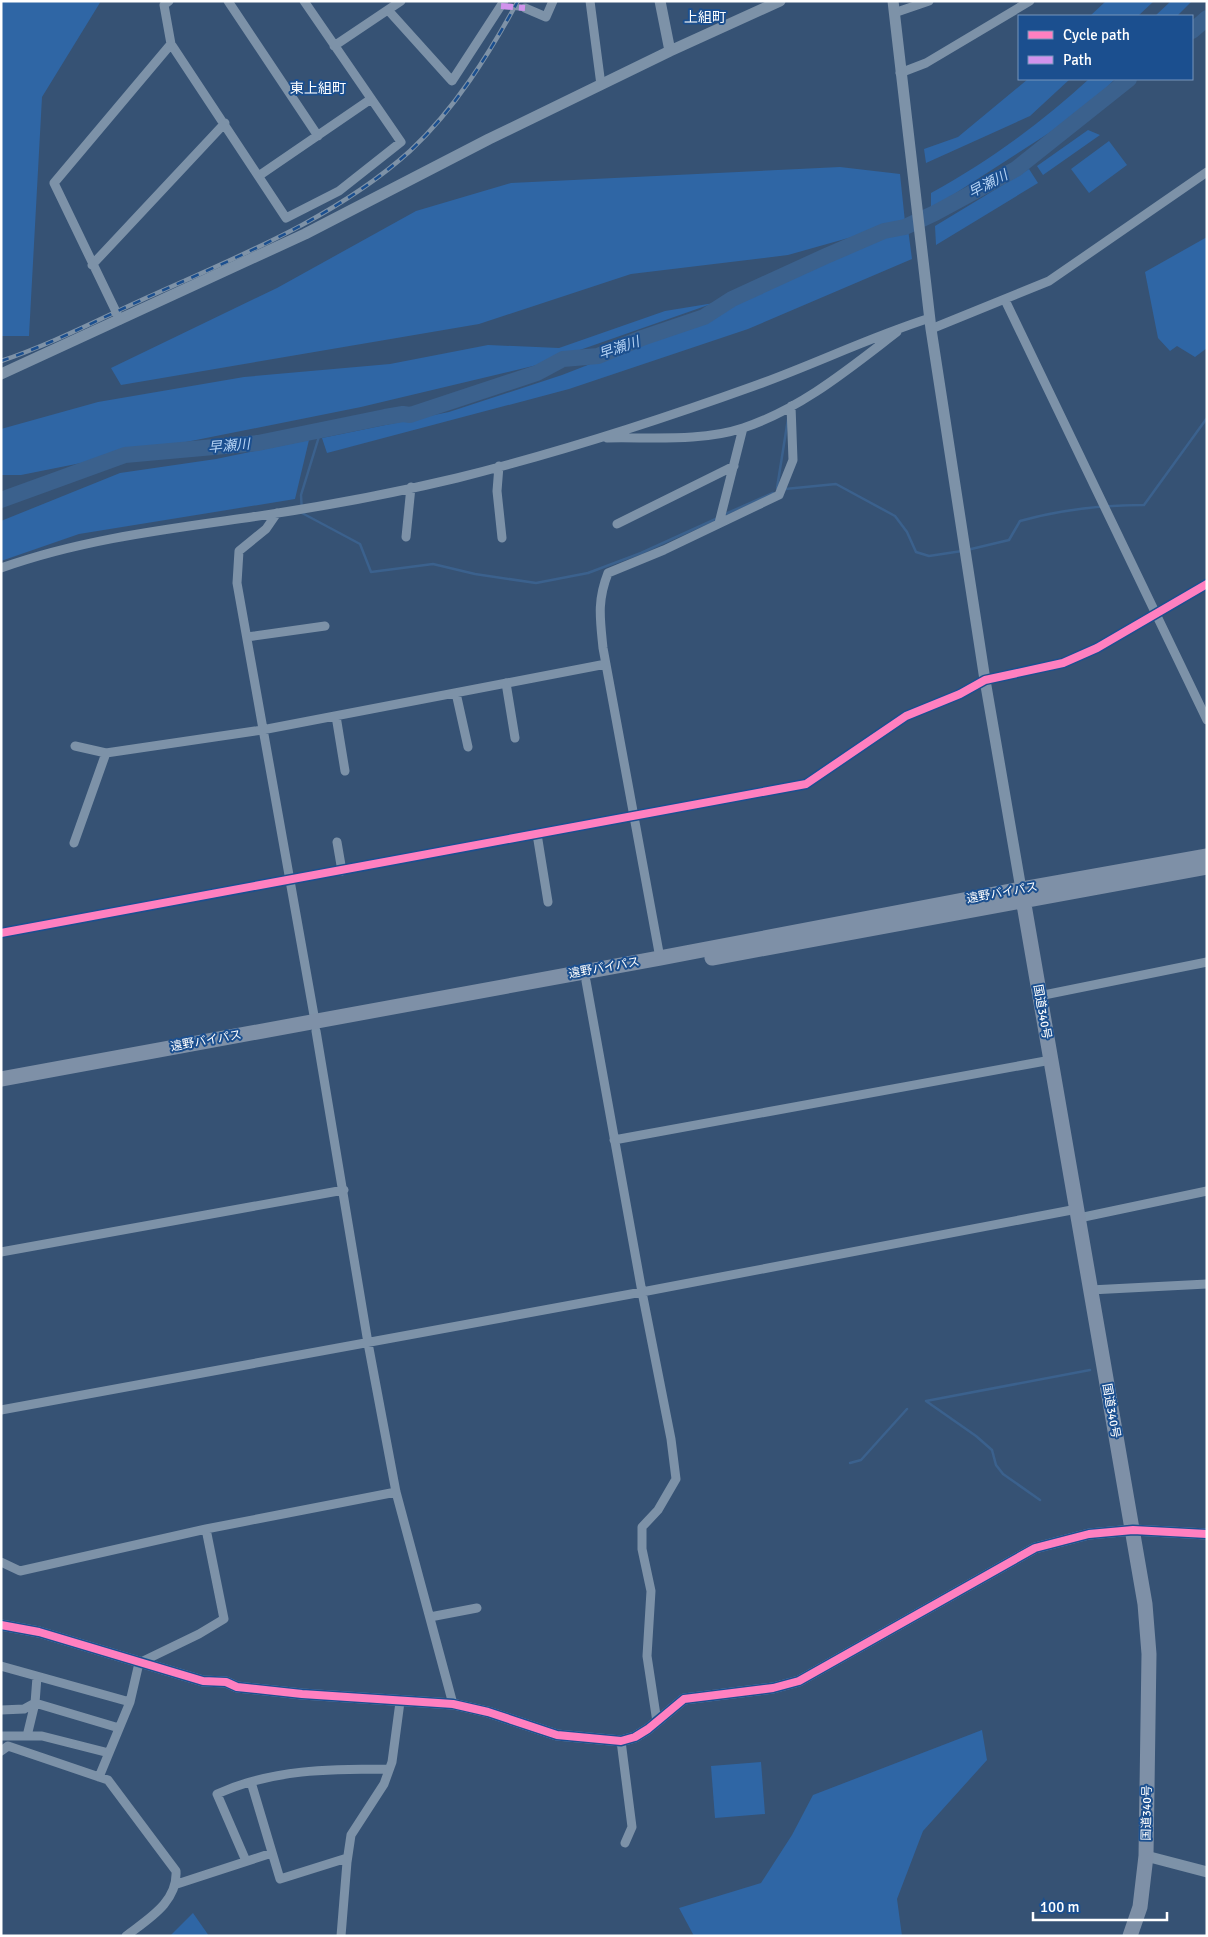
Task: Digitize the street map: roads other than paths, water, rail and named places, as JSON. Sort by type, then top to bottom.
[{"type":"highway","name":"遠野バイパス","points":[[1,1078],[586,981],[1022,895],[1207,856]]},
{"type":"highway","name":"遠野バイパス","points":[[1,1089],[660,958],[1022,895],[1207,867]]},
{"type":"highway","name":"国道340号","points":[[1022,895],[1133,1530],[1149,1654],[1146,1856],[1140,1907],[1130,1936]]},
{"type":"street","points":[[169,1],[164,5],[171,44],[226,123],[286,218],[339,191],[401,142],[304,1]]},
{"type":"street","points":[[228,1],[318,136]]},
{"type":"street","points":[[334,46],[400,1]]},
{"type":"street","points":[[388,10],[452,81],[503,4],[525,8],[546,17],[553,1]]},
{"type":"street","points":[[590,1],[600,85]]},
{"type":"street","points":[[660,1],[670,51]]},
{"type":"street","points":[[1,374],[305,234],[489,139],[670,51],[780,1]]},
{"type":"street","points":[[929,1],[893,7],[907,139],[930,319],[985,680],[1022,895]]},
{"type":"street","points":[[900,73],[926,63],[1030,1]]},
{"type":"street","points":[[120,320],[54,183],[171,44]]},
{"type":"street","points":[[260,175],[371,99]]},
{"type":"street","points":[[92,265],[226,123]]},
{"type":"street","points":[[1,568],[47,554],[120,536],[277,513],[412,487],[499,466],[597,438],[755,386],[903,327],[1005,300],[1049,281],[1207,172]]},
{"type":"street","points":[[1005,300],[1207,720]]},
{"type":"street","points":[[597,438],[693,437],[743,428],[791,406],[820,389],[903,327]]},
{"type":"street","points":[[660,958],[606,664],[599,612],[601,593],[608,573],[664,550],[779,495],[793,460],[791,406]]},
{"type":"street","points":[[719,523],[743,428]]},
{"type":"street","points":[[499,466],[496,491],[502,538]]},
{"type":"street","points":[[617,524],[734,466]]},
{"type":"street","points":[[406,537],[412,487]]},
{"type":"street","points":[[277,513],[266,529],[239,551],[237,582],[316,1026],[368,1343],[396,1492],[453,1704]]},
{"type":"street","points":[[1,933],[806,784],[906,716],[960,694],[985,680],[1063,663],[1097,648],[1154,613],[1207,584]]},
{"type":"street","points":[[246,637],[325,626]]},
{"type":"street","points":[[75,746],[106,753],[262,730],[606,664]]},
{"type":"street","points":[[506,683],[515,738]]},
{"type":"street","points":[[456,693],[468,747]]},
{"type":"street","points":[[336,716],[345,771]]},
{"type":"street","points":[[74,842],[106,753]]},
{"type":"street","points":[[537,834],[548,902]]},
{"type":"street","points":[[337,842],[342,871]]},
{"type":"street","points":[[1039,996],[1207,962]]},
{"type":"street","points":[[586,981],[642,1292],[671,1439],[676,1478],[658,1510],[642,1527],[642,1549],[651,1591],[647,1656],[657,1722]]},
{"type":"street","points":[[614,1140],[1050,1060]]},
{"type":"street","points":[[1,1252],[344,1190]]},
{"type":"street","points":[[1,1410],[642,1292],[1207,1191]]},
{"type":"street","points":[[1090,1290],[1207,1284]]},
{"type":"street","points":[[1,1562],[20,1571],[206,1529],[396,1492]]},
{"type":"street","points":[[99,1777],[130,1702],[140,1663],[199,1634],[224,1619],[206,1529]]},
{"type":"street","points":[[1,1625],[39,1632],[203,1681],[226,1682],[237,1687],[400,1702],[453,1704],[488,1712],[557,1736],[621,1742],[635,1737],[657,1722],[684,1699],[773,1688],[799,1681],[1035,1548],[1089,1534],[1133,1530],[1207,1534]]},
{"type":"street","points":[[430,1617],[477,1608]]},
{"type":"street","points":[[1,1666],[130,1702]]},
{"type":"street","points":[[27,1736],[36,1704],[37,1677]]},
{"type":"street","points":[[341,1936],[347,1858],[351,1835],[384,1784],[389,1770],[400,1702]]},
{"type":"street","points":[[1,1710],[24,1708],[36,1704],[119,1728]]},
{"type":"street","points":[[1,1736],[42,1736],[109,1753]]},
{"type":"street","points":[[621,1742],[632,1828],[624,1843]]},
{"type":"street","points":[[1,1751],[8,1746],[108,1780],[176,1871],[177,1884],[172,1894],[156,1914],[126,1936]]},
{"type":"street","points":[[246,1861],[217,1794],[264,1778],[320,1770],[389,1770]]},
{"type":"street","points":[[251,1782],[280,1879],[347,1858]]},
{"type":"street","points":[[177,1884],[272,1853]]},
{"type":"street","points":[[1146,1856],[1207,1872]]},
{"type":"waterway","name":"早瀬川","points":[[1193,30],[1207,18]]},
{"type":"waterway","name":"早瀬川","points":[[1,500],[125,455],[258,443],[385,417],[403,414],[410,415],[537,373],[563,359],[598,356],[642,338],[704,317],[732,299],[826,256],[884,231],[905,227],[935,213],[1016,169],[1128,80]]},
{"type":"waterway","points":[[967,550],[1009,540],[1020,521],[1035,517],[1081,509],[1144,505],[1207,418]]},
{"type":"waterway","points":[[777,488],[788,419]]},
{"type":"waterway","points":[[321,430],[301,495],[302,513],[360,544],[371,572],[433,564],[475,574],[536,583],[588,573],[641,553],[718,518]]},
{"type":"waterway","points":[[785,489],[836,484],[895,516],[907,532],[916,552],[929,556],[962,551]]},
{"type":"waterway","points":[[723,515],[773,493]]},
{"type":"waterway","points":[[1040,1500],[1003,1474],[996,1465],[992,1450],[976,1436],[926,1401],[1090,1370]]},
{"type":"waterway","points":[[850,1463],[861,1460],[907,1409]]},
{"type":"railway","points":[[1,361],[60,338],[223,264],[289,232],[352,195],[410,151],[442,117],[483,61],[518,1]]},
{"type":"district","name":"上組町","points":[[705,17]]},
{"type":"district","name":"東上組町","points":[[318,88]]}]
